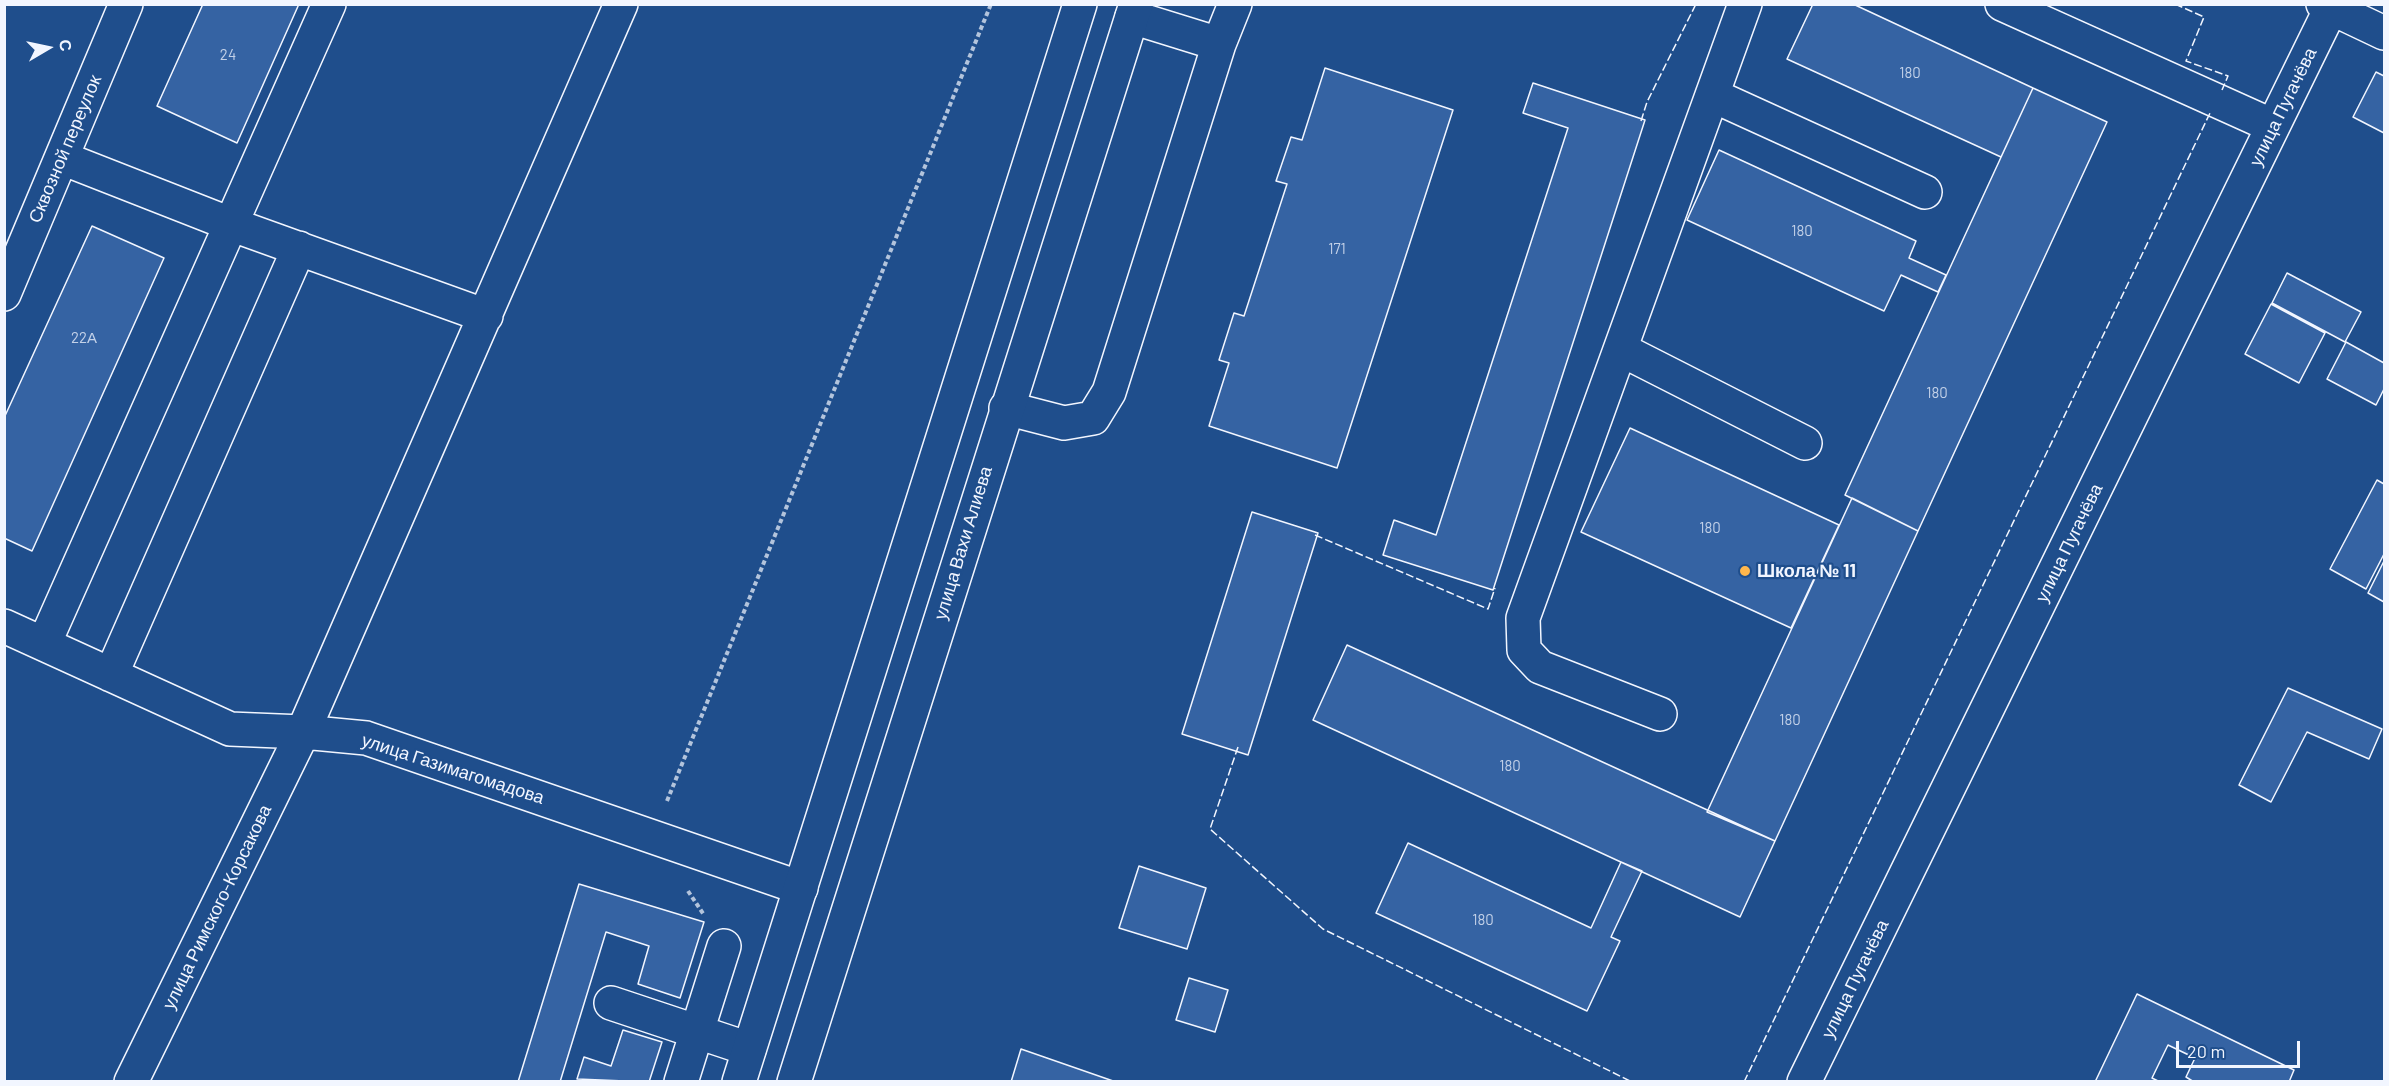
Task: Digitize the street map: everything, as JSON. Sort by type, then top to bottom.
[{"type":"street","name":"Сквозной переулок","points":[[4,294],[126,4]]},
{"type":"street","points":[[44,644],[233,225],[329,4]]},
{"type":"street","name":"улица Римского-Корсакова","points":[[131,1082],[303,732],[621,4]]},
{"type":"street","points":[[739,1082],[1080,4]]},
{"type":"street","points":[[1005,408],[1064,423],[1093,418],[1109,392],[1219,45],[1235,4]]},
{"type":"street","points":[[1660,714],[1540,668],[1524,650],[1523,618],[1622,350],[1744,4]]},
{"type":"street","points":[[2002,4],[2273,126]]},
{"type":"street","points":[[2329,6],[2385,33]]},
{"type":"street","name":"улица Пугачёва","points":[[1804,1082],[2273,126],[2329,6]]},
{"type":"street","points":[[1134,11],[1219,45]]},
{"type":"street","name":"улица Вахи Алиева","points":[[794,1082],[1005,408],[1134,11]]},
{"type":"street","points":[[1712,95],[1925,192]]},
{"type":"street","points":[[62,158],[233,225],[486,316]]},
{"type":"street","points":[[111,675],[299,248]]},
{"type":"street","points":[[1622,350],[1805,443]]},
{"type":"street","name":"улица Газимагомадова","points":[[4,626],[230,729],[303,732],[366,738],[801,888]]},
{"type":"street","points":[[681,1082],[724,946]]},
{"type":"street","points":[[611,1003],[749,1049]]},
{"type":"path","points":[[653,836],[991,4]]},
{"type":"building","points":[[203,4],[299,4],[237,143],[157,106]]},
{"type":"building","points":[[1813,4],[1853,4],[2033,88],[2001,157],[1787,59]]},
{"type":"building","points":[[1325,68],[1453,110],[1337,468],[1209,426],[1229,363],[1219,360],[1234,313],[1244,316],[1287,184],[1276,181],[1291,137],[1302,140]]},
{"type":"building","points":[[2376,72],[2384,76],[2384,133],[2353,117]]},
{"type":"building","points":[[1533,83],[1645,120],[1493,590],[1383,555],[1394,520],[1436,535],[1568,128],[1523,113]]},
{"type":"building","points":[[2033,88],[2107,122],[1918,531],[1845,495]]},
{"type":"building","points":[[1719,150],[1916,241],[1909,258],[1946,275],[1938,292],[1901,275],[1884,311],[1687,220]]},
{"type":"building","points":[[92,226],[164,258],[32,551],[4,538],[4,418]]},
{"type":"building","points":[[2287,273],[2361,312],[2345,342],[2272,303]]},
{"type":"building","points":[[2271,304],[2325,333],[2299,383],[2245,354]]},
{"type":"building","points":[[2346,342],[2384,363],[2384,389],[2376,405],[2327,379]]},
{"type":"building","points":[[1630,428],[1839,525],[1791,628],[1581,532]]},
{"type":"building","points":[[2377,480],[2384,484],[2384,554],[2366,589],[2330,569]]},
{"type":"building","points":[[1852,498],[1918,531],[1775,841],[1707,812]]},
{"type":"building","points":[[1252,512],[1318,533],[1248,755],[1182,734]]},
{"type":"building","points":[[2384,561],[2384,602],[2368,593]]},
{"type":"building","points":[[1347,645],[1775,841],[1740,917],[1313,720]]},
{"type":"building","points":[[2288,688],[2382,729],[2369,759],[2307,732],[2271,802],[2239,785]]},
{"type":"building","points":[[1408,843],[1591,928],[1621,862],[1642,871],[1611,937],[1620,941],[1587,1011],[1376,913]]},
{"type":"building","points":[[1139,866],[1206,888],[1187,949],[1119,928]]},
{"type":"building","points":[[579,884],[704,922],[680,998],[638,984],[649,946],[606,932],[560,1082],[518,1082]]},
{"type":"building","points":[[1189,978],[1228,990],[1215,1032],[1176,1020]]},
{"type":"building","points":[[2137,994],[2294,1070],[2289,1082],[2194,1082],[2186,1077],[2195,1058],[2168,1045],[2152,1078],[2160,1082],[2095,1082]]},
{"type":"building","points":[[623,1030],[662,1042],[649,1082],[577,1079],[584,1057],[611,1066]]},
{"type":"building","points":[[1021,1049],[1116,1082],[1011,1082]]},
{"type":"fence","points":[[1641,121],[1647,102],[1696,4]]},
{"type":"fence","points":[[2175,4],[2204,17],[2186,61],[2228,76],[2222,90]]},
{"type":"fence","points":[[1744,1082],[2211,111]]},
{"type":"fence","points":[[1315,535],[1488,609],[1495,588]]},
{"type":"fence","points":[[1238,747],[1210,829],[1323,929],[1632,1082]]},
{"type":"place","name":"Школа № 11","points":[[1745,571]]}]
